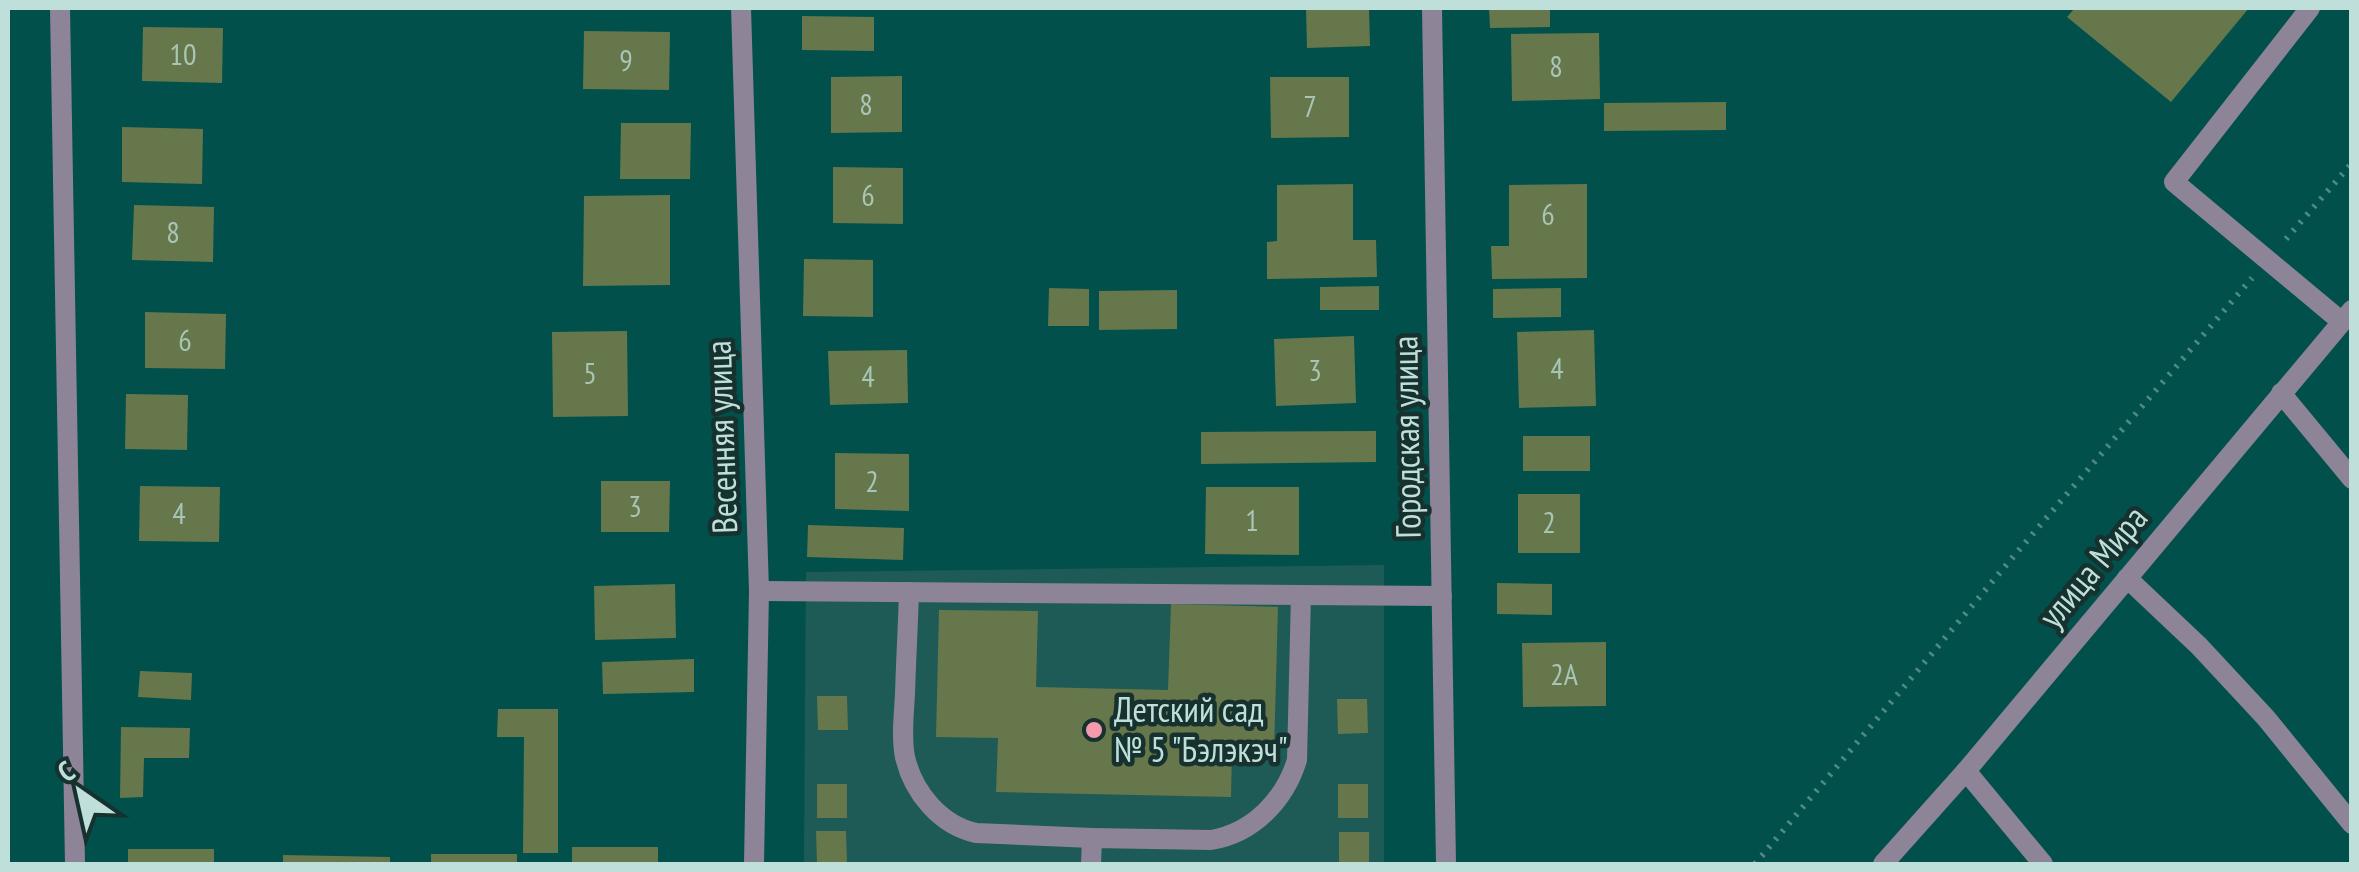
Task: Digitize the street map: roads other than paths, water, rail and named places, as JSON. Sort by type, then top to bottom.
[{"type":"street","points":[[60,8],[75,864]]},
{"type":"street","name":"Весенняя улица","points":[[740,8],[759,591],[754,864]]},
{"type":"street","name":"Городская улица","points":[[1432,8],[1446,864]]},
{"type":"street","points":[[2310,8],[2174,182],[2268,260],[2346,316]]},
{"type":"street","name":"улица Мира","points":[[1883,864],[2346,316]]},
{"type":"street","points":[[2280,392],[2352,479]]},
{"type":"street","points":[[2126,578],[2199,646],[2266,718],[2352,824]]},
{"type":"street","points":[[759,591],[1442,596]]},
{"type":"street","points":[[909,592],[905,756],[918,789],[938,814],[957,829],[976,833],[1212,840],[1226,838],[1257,820],[1272,807],[1291,780],[1297,760],[1301,595]]},
{"type":"street","points":[[1966,770],[2043,864]]},
{"type":"street","points":[[1091,864],[1092,838]]},
{"type":"place","name":"Детский сад № 5 \"Бэлэкэч\"","points":[[1094,730]]}]
